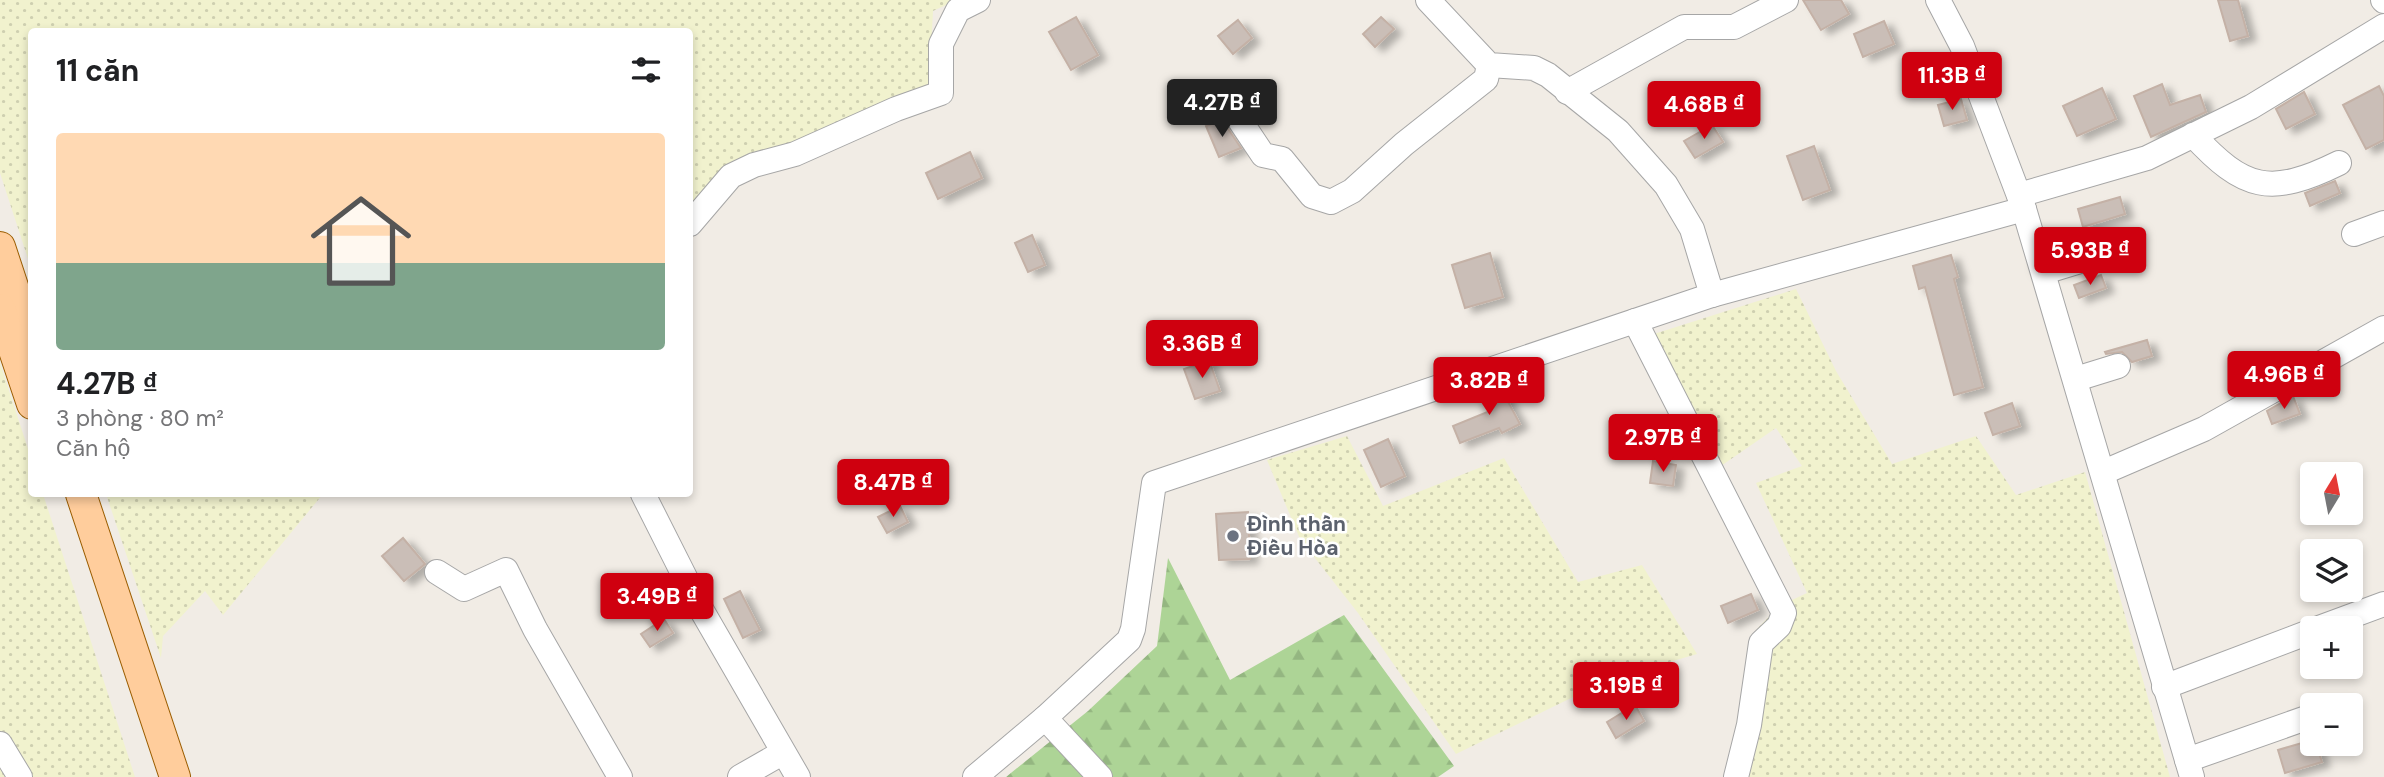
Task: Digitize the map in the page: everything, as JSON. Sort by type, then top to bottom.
[{"type":"main road","points":[[0,247],[28,331]]},
{"type":"main road","points":[[0,309],[28,392]]},
{"type":"main road","points":[[62,497],[155,777]]},
{"type":"main road","points":[[82,497],[175,777]]},
{"type":"street","points":[[693,220],[731,176],[754,165],[795,154],[896,109],[941,93],[941,44],[958,10],[978,0]]},
{"type":"street","points":[[1428,0],[1489,65],[1534,68],[1548,75],[1618,131],[1667,185],[1692,229],[1712,295]]},
{"type":"street","points":[[1567,92],[1684,27],[1734,27],[1786,0]]},
{"type":"street","points":[[1938,0],[1962,46],[2021,202],[2044,272],[2190,769],[2300,721]]},
{"type":"street","points":[[975,777],[1045,718],[1129,640],[1133,629],[1154,484],[1712,295],[2021,202],[2147,158],[2251,107],[2384,26]]},
{"type":"street","points":[[1227,101],[1263,155],[1282,159],[1312,196],[1331,202],[1352,191],[1404,144],[1486,79],[1489,65]]},
{"type":"street","points":[[2193,135],[2233,173],[2255,183],[2281,183],[2312,177],[2339,163]]},
{"type":"street","points":[[2354,234],[2384,223]]},
{"type":"street","points":[[2044,272],[2103,254]]},
{"type":"street","points":[[1635,321],[1784,613],[1779,626],[1761,643],[1749,725],[1736,777]]},
{"type":"street","points":[[2104,472],[2298,387],[2384,328]]},
{"type":"street","points":[[2076,379],[2118,366]]},
{"type":"street","points":[[645,497],[702,609],[798,777]]},
{"type":"street","points":[[437,572],[464,589],[506,570],[535,629],[620,777]]},
{"type":"street","points":[[2352,616],[2384,604]]},
{"type":"street","points":[[2164,687],[2300,636]]},
{"type":"street","points":[[1045,718],[1100,777]]},
{"type":"street","points":[[0,744],[20,777]]},
{"type":"street","points":[[740,777],[782,753]]},
{"type":"green space","points":[[0,0],[957,0],[933,11],[929,89],[693,206],[693,28],[28,28],[28,259],[0,173]]},
{"type":"green space","points":[[1796,289],[1836,371],[1892,464],[1976,436],[2016,495],[2085,472],[2170,777],[1725,777],[1738,716],[1752,677],[1757,629],[1779,606],[1807,593],[1756,483],[1802,466],[1776,428],[1718,468],[1654,334]]},
{"type":"green space","points":[[0,363],[28,449],[28,497],[44,497],[135,777],[0,777]]},
{"type":"green space","points":[[1347,436],[1383,506],[1504,458],[1578,582],[1642,565],[1697,654],[1608,680],[1456,754],[1358,613],[1300,539],[1267,460]]},
{"type":"green space","points":[[107,497],[321,497],[223,615],[205,591],[163,636],[161,658]]},
{"type":"green space","points":[[1168,558],[1230,680],[1344,615],[1454,766],[1438,777],[1006,777],[1088,711],[1157,646]]},
{"type":"building","points":[[1803,0],[1841,0],[1849,14],[1821,30]]},
{"type":"building","points":[[2218,0],[2238,0],[2248,36],[2230,41]]},
{"type":"building","points":[[1076,17],[1098,55],[1071,70],[1049,32]]},
{"type":"building","points":[[1381,17],[1394,29],[1375,47],[1363,34]]},
{"type":"building","points":[[1238,20],[1252,38],[1233,54],[1218,36]]},
{"type":"building","points":[[1884,21],[1894,44],[1863,57],[1854,34]]},
{"type":"building","points":[[2162,84],[2170,105],[2200,95],[2206,112],[2151,137],[2134,96]]},
{"type":"building","points":[[2379,86],[2384,96],[2384,140],[2366,149],[2343,105]]},
{"type":"building","points":[[2102,88],[2116,119],[2077,136],[2063,106]]},
{"type":"building","points":[[2304,92],[2315,114],[2286,129],[2276,109]]},
{"type":"building","points":[[1961,99],[1967,120],[1944,126],[1938,105]]},
{"type":"building","points":[[1222,120],[1241,148],[1219,157],[1206,126]]},
{"type":"building","points":[[1712,125],[1723,142],[1695,158],[1684,141]]},
{"type":"building","points":[[1814,146],[1830,190],[1803,200],[1787,156]]},
{"type":"building","points":[[970,152],[982,178],[938,199],[926,173]]},
{"type":"building","points":[[2335,181],[2340,193],[2310,206],[2305,193]]},
{"type":"building","points":[[2120,197],[2125,214],[2083,227],[2078,209]]},
{"type":"building","points":[[1032,235],[1045,265],[1028,272],[1015,243]]},
{"type":"building","points":[[1490,253],[1503,297],[1465,308],[1452,265]]},
{"type":"building","points":[[1951,255],[1958,277],[1954,279],[1983,387],[1954,395],[1925,287],[1919,289],[1913,266]]},
{"type":"building","points":[[2101,275],[2106,288],[2079,298],[2074,285]]},
{"type":"building","points":[[2147,340],[2152,356],[2132,362],[2122,352],[2105,352]]},
{"type":"building","points":[[1209,360],[1220,391],[1195,399],[1184,369]]},
{"type":"building","points":[[1498,383],[1520,424],[1502,433],[1499,428],[1460,443],[1453,426],[1490,411],[1480,393]]},
{"type":"building","points":[[2293,396],[2300,414],[2272,424],[2267,411]]},
{"type":"building","points":[[2012,403],[2020,426],[1993,435],[1985,413]]},
{"type":"building","points":[[1388,439],[1405,476],[1381,487],[1364,450]]},
{"type":"building","points":[[1653,461],[1676,465],[1673,486],[1650,483]]},
{"type":"building","points":[[900,506],[908,522],[887,533],[878,517]]},
{"type":"building","name":"Đình thần Điều Hòa","points":[[1248,512],[1250,559],[1219,560],[1216,514]]},
{"type":"building","points":[[403,538],[425,564],[404,581],[382,556]]},
{"type":"building","points":[[740,591],[760,630],[743,638],[724,599]]},
{"type":"building","points":[[1751,594],[1758,610],[1728,623],[1721,606]]},
{"type":"building","points":[[664,619],[673,633],[650,647],[641,634]]},
{"type":"building","points":[[1635,705],[1644,721],[1616,738],[1607,722]]},
{"type":"building","points":[[2300,744],[2300,756],[2320,756],[2322,762],[2285,773],[2278,750]]},
{"type":"place","name":"Đình thần Điều Hòa","points":[[1233,536]]}]
